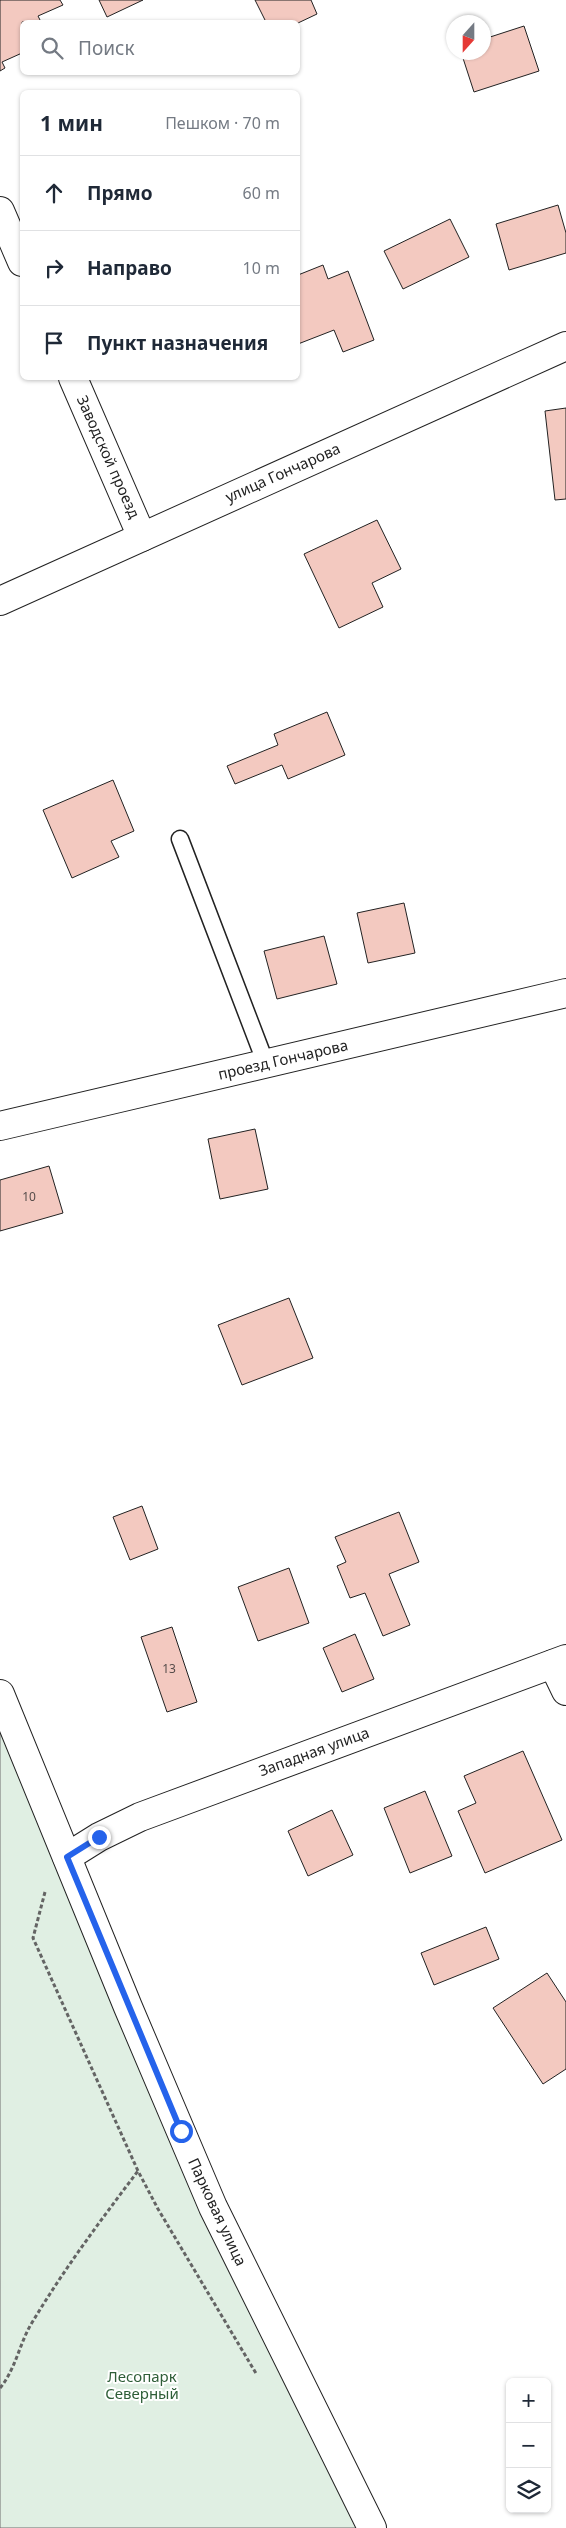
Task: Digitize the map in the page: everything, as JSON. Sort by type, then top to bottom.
[{"type":"street","points":[[0,210],[20,257]]},
{"type":"street","name":"улица Гончарова","points":[[0,601],[566,346]]},
{"type":"street","name":"Заводской проезд","points":[[74,380],[142,537]]},
{"type":"street","name":"проезд Гончарова","points":[[0,1126],[566,993]]},
{"type":"street","points":[[559,1662],[566,1691]]},
{"type":"street","name":"Западная улица","points":[[67,1857],[99,1837],[140,1817],[559,1662]]},
{"type":"street","name":"Парковая улица","points":[[0,1694],[213,2207],[372,2528]]},
{"type":"lane","points":[[180,840],[266,1064]]},
{"type":"path","points":[[67,1857],[53,1861],[33,1938],[138,2171],[158,2209],[259,2377]]},
{"type":"path","points":[[0,2388],[7,2380],[30,2328],[81,2248],[138,2171]]},
{"type":"green space","name":"Лесопарк Северный","points":[[0,1714],[369,2528],[0,2528]]},
{"type":"building","points":[[0,0],[60,0],[63,5],[38,16],[40,20],[20,20],[20,54],[2,62],[5,68],[0,71]]},
{"type":"building","points":[[99,0],[143,0],[107,17]]},
{"type":"building","points":[[255,0],[311,0],[317,14],[300,22],[300,20],[265,20]]},
{"type":"building","points":[[524,26],[539,71],[474,92],[464,60],[491,60],[491,37]]},
{"type":"building","points":[[558,205],[566,233],[566,253],[509,270],[496,224]]},
{"type":"building","points":[[450,219],[469,257],[403,289],[384,251]]},
{"type":"building","points":[[323,265],[328,279],[348,271],[374,340],[343,352],[334,330],[300,343],[300,274]]},
{"type":"building","points":[[566,408],[566,499],[555,500],[545,411]]},
{"type":"building","points":[[377,520],[401,569],[372,583],[383,607],[339,628],[304,554]]},
{"type":"building","points":[[327,712],[345,755],[288,779],[282,765],[235,784],[227,766],[278,745],[274,734]]},
{"type":"building","points":[[113,780],[134,831],[111,841],[119,857],[72,878],[43,810]]},
{"type":"building","points":[[404,903],[415,953],[368,963],[357,913]]},
{"type":"building","points":[[324,936],[337,984],[277,999],[264,951]]},
{"type":"building","points":[[255,1129],[268,1189],[220,1199],[208,1139]]},
{"type":"building","points":[[49,1166],[63,1213],[0,1231],[0,1180]]},
{"type":"building","points":[[289,1298],[313,1358],[242,1385],[218,1325]]},
{"type":"building","points":[[142,1506],[158,1549],[130,1560],[113,1517]]},
{"type":"building","points":[[399,1512],[419,1562],[389,1574],[410,1625],[383,1636],[365,1593],[350,1598],[337,1566],[346,1562],[335,1537]]},
{"type":"building","points":[[289,1568],[309,1623],[258,1641],[238,1587]]},
{"type":"building","points":[[172,1627],[197,1702],[167,1712],[141,1637]]},
{"type":"building","points":[[355,1634],[374,1679],[342,1692],[323,1648]]},
{"type":"building","points":[[523,1751],[562,1840],[485,1873],[458,1811],[476,1803],[464,1776]]},
{"type":"building","points":[[425,1791],[452,1856],[410,1873],[384,1808]]},
{"type":"building","points":[[332,1810],[353,1855],[308,1876],[288,1831]]},
{"type":"building","points":[[486,1927],[499,1959],[434,1985],[421,1953]]},
{"type":"building","points":[[547,1973],[566,2002],[566,2069],[543,2084],[493,2008]]},
{"type":"route","points":[[99,1837],[67,1857],[181,2131]]}]
